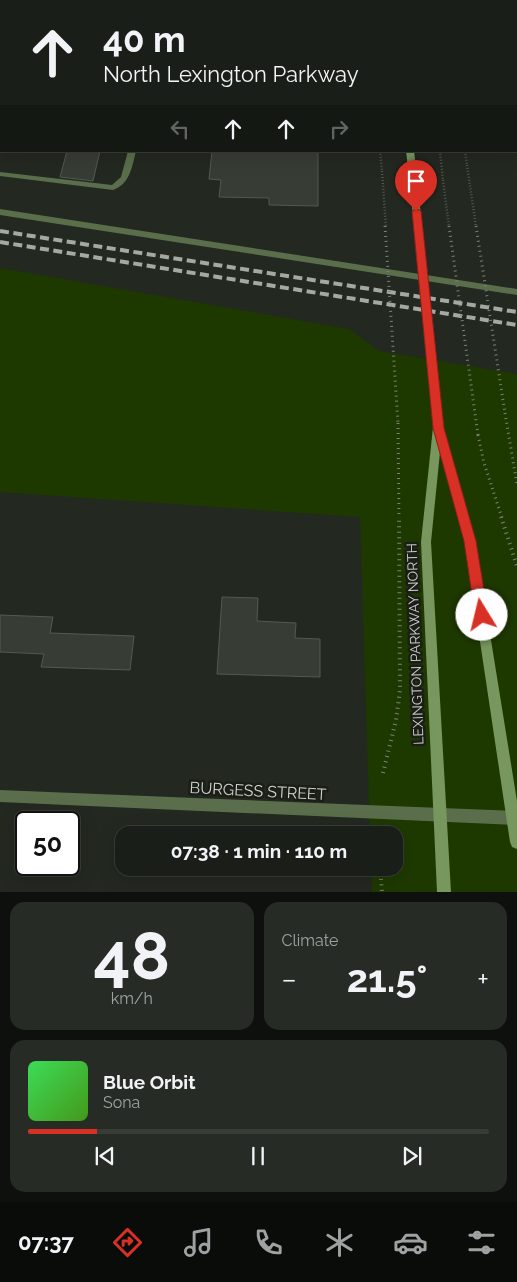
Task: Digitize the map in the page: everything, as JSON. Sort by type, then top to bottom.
[{"type":"main road","points":[[410,152],[438,428],[470,541],[517,842]]},
{"type":"main road","name":"LEXINGTON PARKWAY NORTH","points":[[438,428],[426,542],[444,892]]},
{"type":"street","points":[[0,174],[113,188],[120,185],[124,180],[132,152]]},
{"type":"street","points":[[0,212],[517,292]]},
{"type":"street","name":"BURGESS STREET","points":[[0,796],[514,818]]},
{"type":"path","points":[[380,152],[398,424],[400,690],[396,720],[383,773]]},
{"type":"path","points":[[440,152],[442,180],[478,435],[484,463],[517,566]]},
{"type":"path","points":[[465,152],[517,486]]},
{"type":"path","points":[[381,876],[382,892]]},
{"type":"green space","points":[[0,268],[349,329],[379,351],[517,374],[517,892],[372,892],[371,876],[403,876],[403,826],[370,826],[360,517],[0,492]]},
{"type":"building","points":[[67,152],[100,152],[93,181],[60,177]]},
{"type":"building","points":[[212,152],[318,152],[318,206],[269,205],[269,198],[219,197],[221,180],[209,179]]},
{"type":"building","points":[[222,597],[258,598],[257,621],[296,623],[295,638],[320,639],[320,677],[217,674]]},
{"type":"building","points":[[0,615],[53,617],[50,633],[134,636],[130,670],[41,667],[44,654],[0,652]]},
{"type":"railway","points":[[0,231],[517,312]]},
{"type":"railway","points":[[0,242],[517,325]]},
{"type":"route","points":[[416,211],[438,428],[470,541],[482,615]]}]
